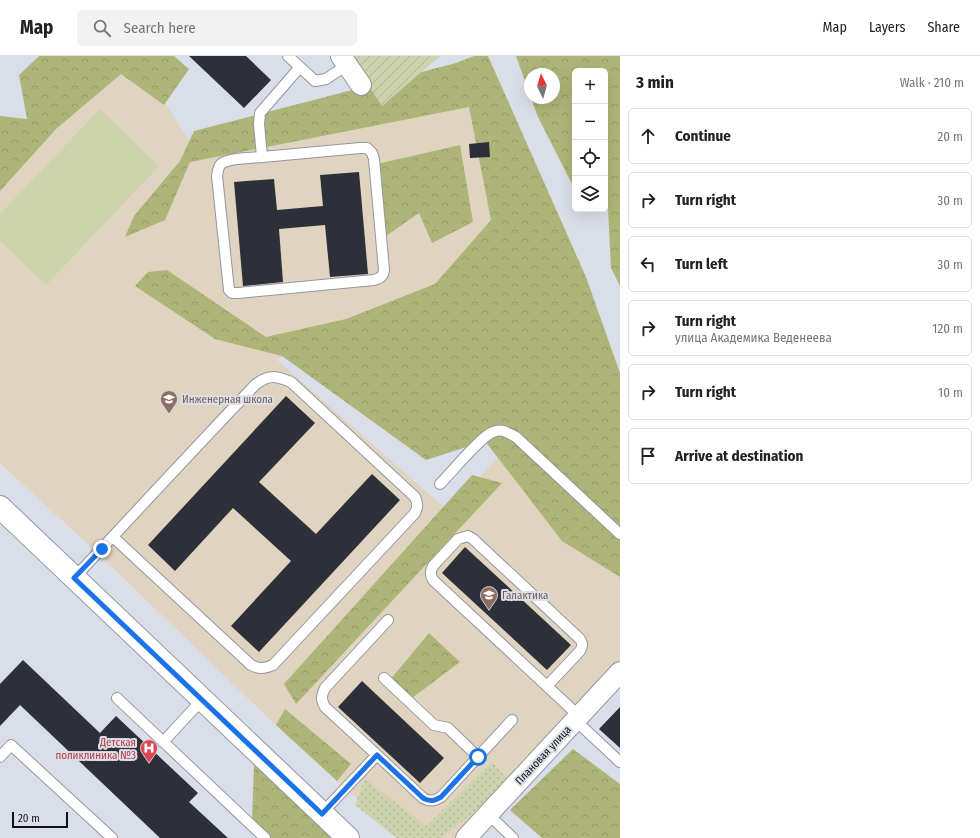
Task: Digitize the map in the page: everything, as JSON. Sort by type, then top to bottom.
[{"type":"street","points":[[344,61],[361,85]]},
{"type":"street","points":[[0,507],[348,838]]},
{"type":"street","name":"Плановая улица","points":[[466,838],[620,672]]},
{"type":"lane","points":[[288,56],[315,81],[326,79],[344,61]]},
{"type":"lane","points":[[262,157],[259,124],[260,113],[300,67]]},
{"type":"lane","points":[[360,148],[366,148],[372,153],[374,159],[384,270],[384,275],[380,279],[238,293],[229,290],[218,183],[218,169],[222,163],[231,160],[262,157],[360,148]]},
{"type":"lane","points":[[74,578],[113,536],[256,384],[266,377],[278,377],[291,382],[415,497],[418,502],[418,508],[415,513],[273,665],[266,668],[257,669],[251,665],[113,536]]},
{"type":"lane","points":[[440,484],[484,437],[493,431],[505,431],[516,437],[620,534]]},
{"type":"lane","points":[[547,686],[580,651],[583,647],[582,642],[473,539],[468,536],[458,539],[430,570],[433,580],[547,686],[620,762]]},
{"type":"lane","points":[[388,620],[325,688],[322,695],[322,702],[325,707],[423,798],[429,801],[435,801],[441,797],[512,720]]},
{"type":"lane","points":[[384,678],[434,725],[448,728],[478,757]]},
{"type":"lane","points":[[117,698],[265,838]]},
{"type":"lane","points":[[163,742],[202,700]]},
{"type":"lane","points":[[0,757],[11,745],[112,838]]},
{"type":"lane","points":[[322,814],[377,755]]},
{"type":"lane","points":[[488,814],[513,838]]},
{"type":"shaded area","points":[[107,56],[160,95],[200,158],[478,86],[568,265],[276,359],[448,511],[501,454],[620,562],[620,659],[456,838],[400,838],[264,714],[105,560],[0,463],[0,172]]},
{"type":"green space","points":[[39,56],[174,56],[189,69],[164,105],[121,74],[56,129],[0,191],[0,116],[27,119],[19,75]]},
{"type":"green space","points":[[349,56],[440,56],[382,106]]},
{"type":"green space","points":[[474,56],[488,56],[586,277],[620,373],[620,577],[562,541],[485,441],[426,460],[282,356],[215,339],[135,286],[148,272],[167,270],[266,337],[346,319],[435,284],[491,220],[469,107],[190,162],[165,220],[125,237],[134,216],[180,161],[194,131],[456,63]]},
{"type":"green space","points":[[516,56],[620,56],[620,286],[611,268],[608,209],[608,68],[572,68],[572,184],[538,117],[533,104],[560,104],[560,68],[524,68],[524,78]]},
{"type":"green space","points":[[100,109],[159,166],[46,285],[0,241],[0,214]]},
{"type":"green space","points":[[460,145],[473,222],[432,243],[419,213],[383,238],[377,164]]},
{"type":"green space","points":[[472,475],[502,483],[296,704],[284,684]]},
{"type":"green space","points":[[429,633],[460,662],[404,704],[385,686]]},
{"type":"green space","points":[[285,709],[351,764],[337,781],[276,725]]},
{"type":"green space","points":[[573,749],[620,784],[620,838],[542,838],[510,810]]},
{"type":"green space","points":[[492,762],[511,783],[441,838],[397,838],[355,805],[365,779],[426,826]]},
{"type":"green space","points":[[254,765],[344,838],[270,838],[252,820]]},
{"type":"building","points":[[189,56],[246,56],[271,80],[244,108]]},
{"type":"building","points":[[489,142],[490,157],[470,158],[469,144]]},
{"type":"building","points":[[359,172],[368,274],[330,277],[325,225],[279,229],[283,282],[243,286],[234,182],[274,179],[277,210],[323,206],[320,175]]},
{"type":"building","points":[[286,396],[315,423],[259,482],[316,534],[372,474],[400,500],[259,652],[231,626],[291,561],[233,508],[175,571],[148,545]]},
{"type":"building","points":[[465,547],[571,645],[547,670],[442,573]]},
{"type":"building","points":[[23,660],[100,733],[116,716],[198,793],[189,802],[228,838],[160,838],[20,705],[0,726],[0,684]]},
{"type":"building","points":[[362,681],[444,758],[420,783],[338,707]]},
{"type":"building","points":[[620,707],[620,748],[599,729]]},
{"type":"place","name":"Инженерная школа","points":[[169,414]]},
{"type":"place","name":"Галактика","points":[[489,610]]},
{"type":"place","name":"Детская поликлиника №3","points":[[149,763]]},
{"type":"route","points":[[102,549],[74,578],[322,814],[377,755],[423,798],[429,801],[435,801],[441,797],[478,757]]}]
